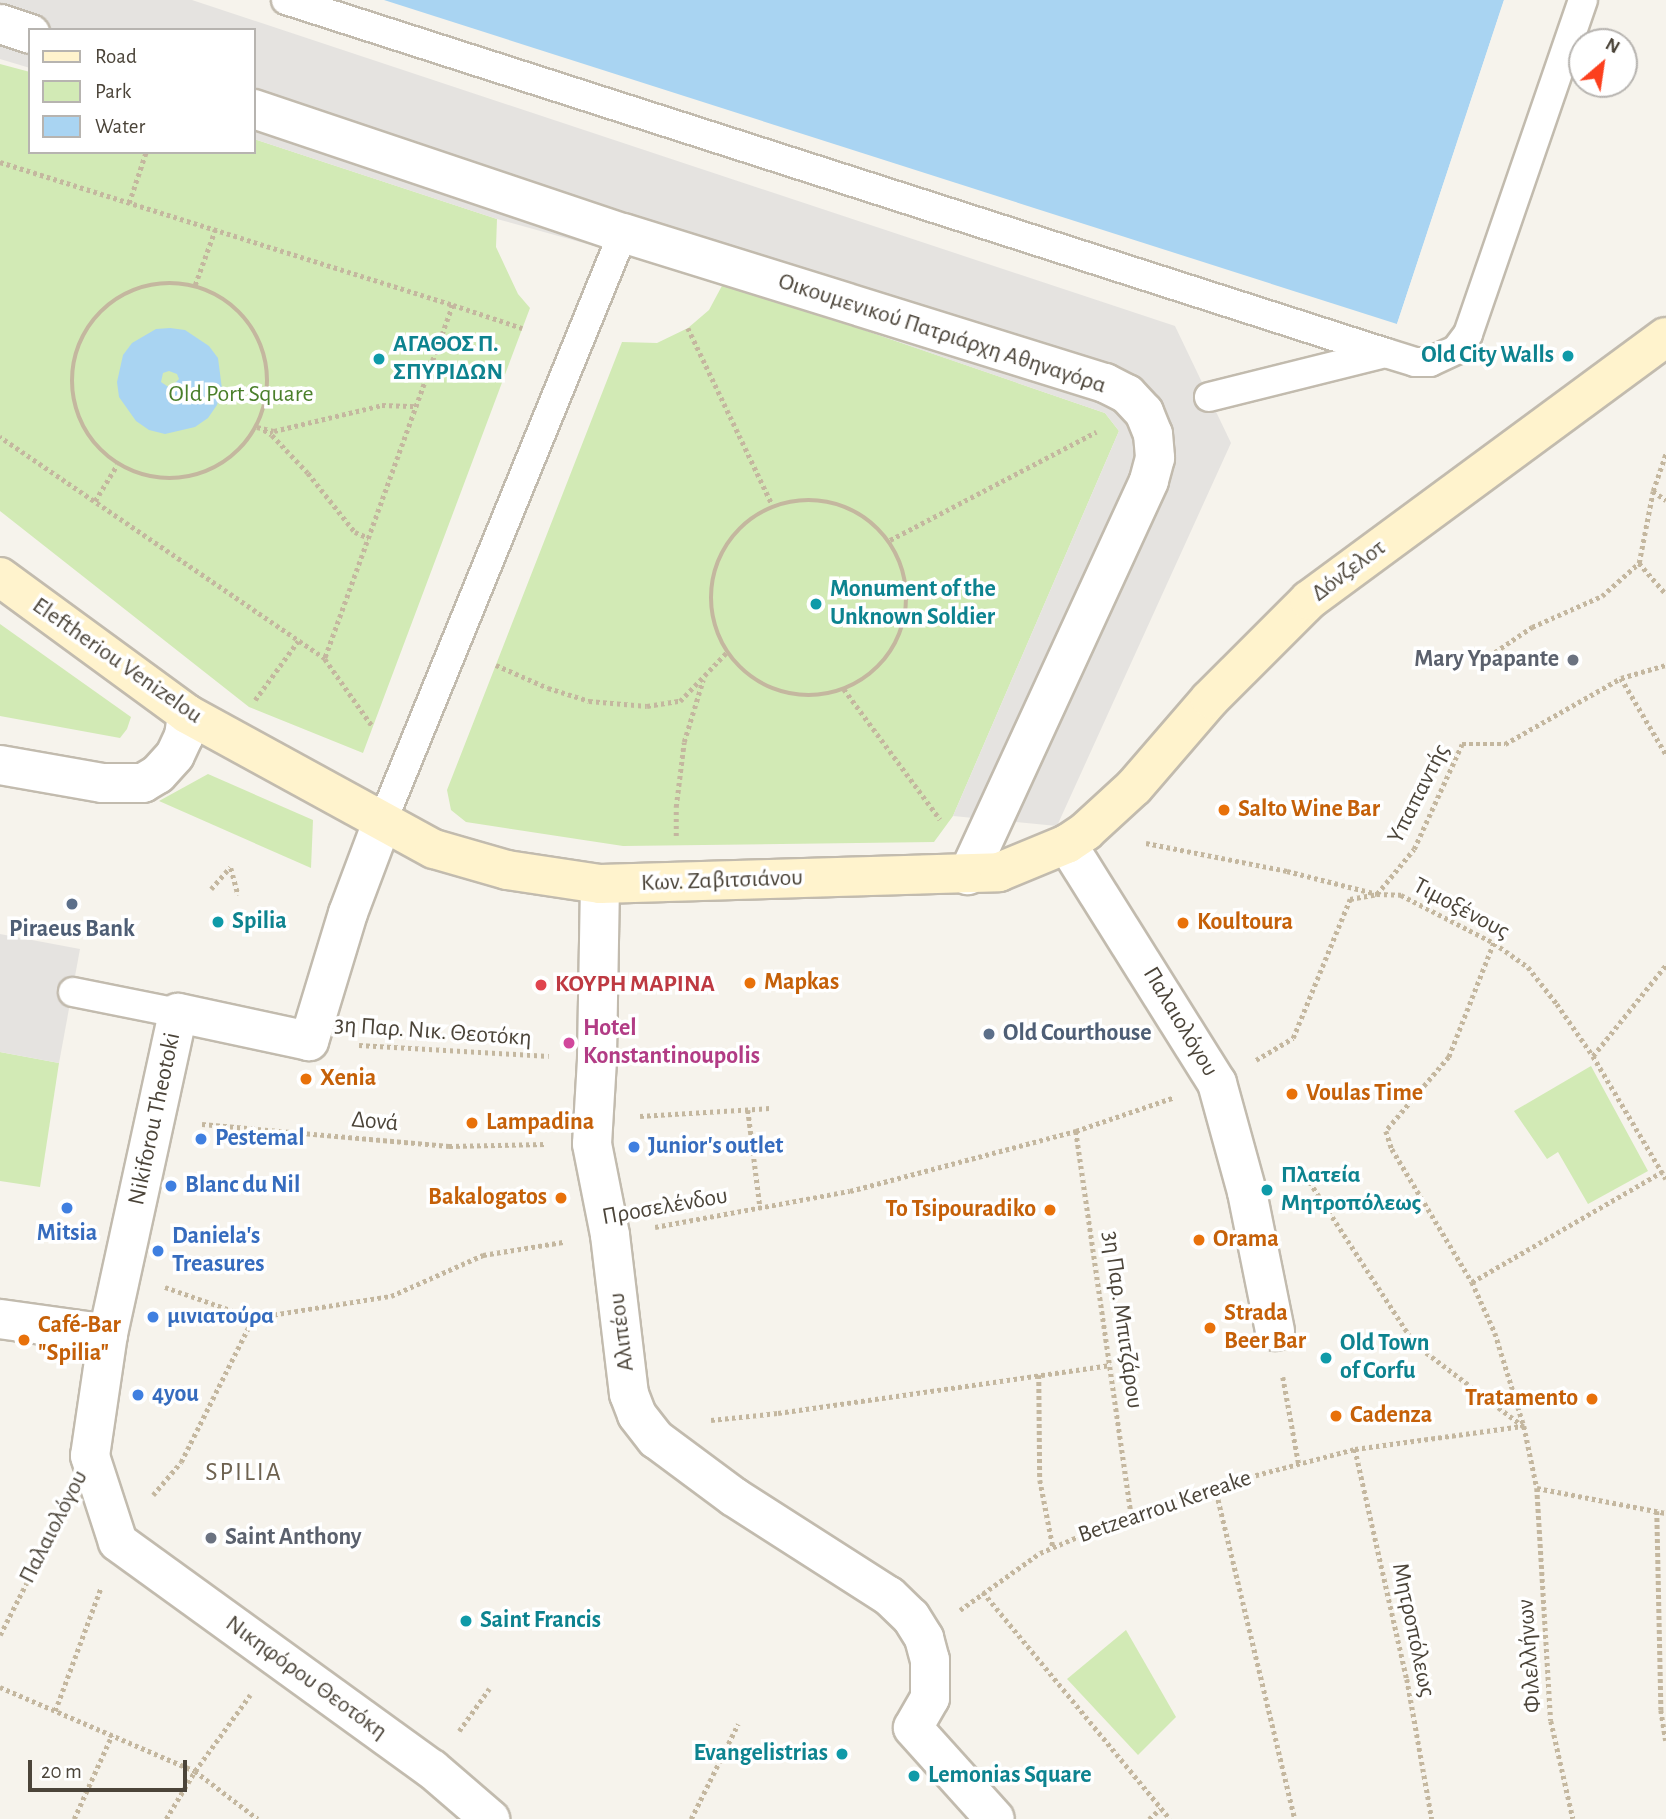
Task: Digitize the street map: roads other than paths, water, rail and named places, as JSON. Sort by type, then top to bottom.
[{"type":"main road","name":"Δόνζελοτ","points":[[1077,838],[1134,787],[1210,699],[1309,600],[1666,337]]},
{"type":"main road","name":"Eleftheriou Venizelou","points":[[0,578],[187,714],[383,820]]},
{"type":"main road","name":"Κων. Ζαβιτσιάνου","points":[[383,820],[435,849],[508,870],[600,884],[968,875],[999,872],[1077,838]]},
{"type":"street","points":[[0,24],[28,33]]},
{"type":"street","name":"Οικουμενικού Πατριάρχη Αθηναγόρα","points":[[256,110],[623,233],[1105,383],[1127,394],[1144,412],[1153,434],[1155,458],[1149,481],[968,875]]},
{"type":"street","points":[[0,765],[102,783],[143,783],[158,774],[175,755],[184,736],[187,714]]},
{"type":"street","name":"Nikiforou Theotoki","points":[[118,1542],[90,1456],[108,1334],[178,1013],[309,1041],[348,913],[383,820]]},
{"type":"street","name":"Παλαιολόγου","points":[[1077,838],[1217,1083],[1247,1192],[1275,1331]]},
{"type":"street","name":"Αλιπέου","points":[[600,884],[597,1059],[592,1131],[610,1235],[629,1394],[644,1426],[656,1439],[734,1497],[889,1596],[911,1617],[924,1638],[930,1660],[930,1698],[914,1728],[995,1819]]},
{"type":"street","points":[[0,1319],[108,1334]]},
{"type":"street","name":"Νικηφόρου Θεοτόκη","points":[[118,1542],[432,1769],[490,1819]]},
{"type":"lane","points":[[286,0],[1415,362],[1430,362],[1456,350],[1468,334],[1583,0]]},
{"type":"lane","points":[[383,820],[623,233]]},
{"type":"lane","points":[[1209,397],[1386,353]]},
{"type":"lane","points":[[74,992],[178,1013]]},
{"type":"water","points":[[384,0],[1504,0],[1397,324]]},
{"type":"water","points":[[156,329],[185,330],[209,346],[218,358],[222,389],[217,405],[208,418],[195,427],[165,434],[149,430],[136,421],[119,397],[117,382],[123,355],[132,343]],"holes":[[[169,371],[177,374],[179,379],[170,388],[161,382],[163,373]]]},
{"type":"place","name":"Old City Walls","points":[[1568,356]]},
{"type":"place","name":"ΑΓΑΘΟΣ Π. ΣΠΥΡΙΔΩΝ","points":[[379,359]]},
{"type":"place","name":"Monument of the Unknown Soldier","points":[[816,604]]},
{"type":"place","name":"Mary Ypapante","points":[[1573,660]]},
{"type":"place","name":"Salto Wine Bar","points":[[1224,810]]},
{"type":"place","name":"Piraeus Bank","points":[[72,904]]},
{"type":"place","name":"Spilia","points":[[218,922]]},
{"type":"place","name":"Koultoura","points":[[1183,923]]},
{"type":"place","name":"Mapkas","points":[[750,983]]},
{"type":"place","name":"ΚΟΥΡΗ ΜΑΡΙΝΑ","points":[[541,985]]},
{"type":"place","name":"Old Courthouse","points":[[989,1034]]},
{"type":"place","name":"Hotel Konstantinoupolis","points":[[569,1043]]},
{"type":"place","name":"Xenia","points":[[306,1079]]},
{"type":"place","name":"Voulas Time","points":[[1292,1094]]},
{"type":"place","name":"Lampadina","points":[[472,1123]]},
{"type":"place","name":"Pestemal","points":[[201,1139]]},
{"type":"place","name":"Junior's outlet","points":[[634,1147]]},
{"type":"place","name":"Blanc du Nil","points":[[171,1186]]},
{"type":"place","name":"Πλατεία Μητροπόλεως","points":[[1267,1190]]},
{"type":"place","name":"Bakalogatos","points":[[561,1198]]},
{"type":"place","name":"Mitsia","points":[[67,1208]]},
{"type":"place","name":"To Tsipouradiko","points":[[1050,1210]]},
{"type":"place","name":"Orama","points":[[1199,1240]]},
{"type":"place","name":"Daniela's Treasures","points":[[158,1251]]},
{"type":"place","name":"μινιατούρα","points":[[153,1317]]},
{"type":"place","name":"Strada Beer Bar","points":[[1210,1328]]},
{"type":"place","name":"Café-Bar \"Spilia\"","points":[[24,1340]]},
{"type":"place","name":"Old Town of Corfu","points":[[1326,1358]]},
{"type":"place","name":"4you","points":[[138,1395]]},
{"type":"place","name":"Tratamento","points":[[1592,1399]]},
{"type":"place","name":"Cadenza","points":[[1336,1416]]},
{"type":"place","name":"Saint Anthony","points":[[211,1538]]},
{"type":"place","name":"Saint Francis","points":[[466,1621]]},
{"type":"place","name":"Evangelistrias","points":[[842,1754]]},
{"type":"place","name":"Lemonias Square","points":[[914,1776]]},
{"type":"district","name":"SPILIA","points":[[244,1473]]},
{"type":"park label","name":"Old Port Square","points":[[241,395]]}]
